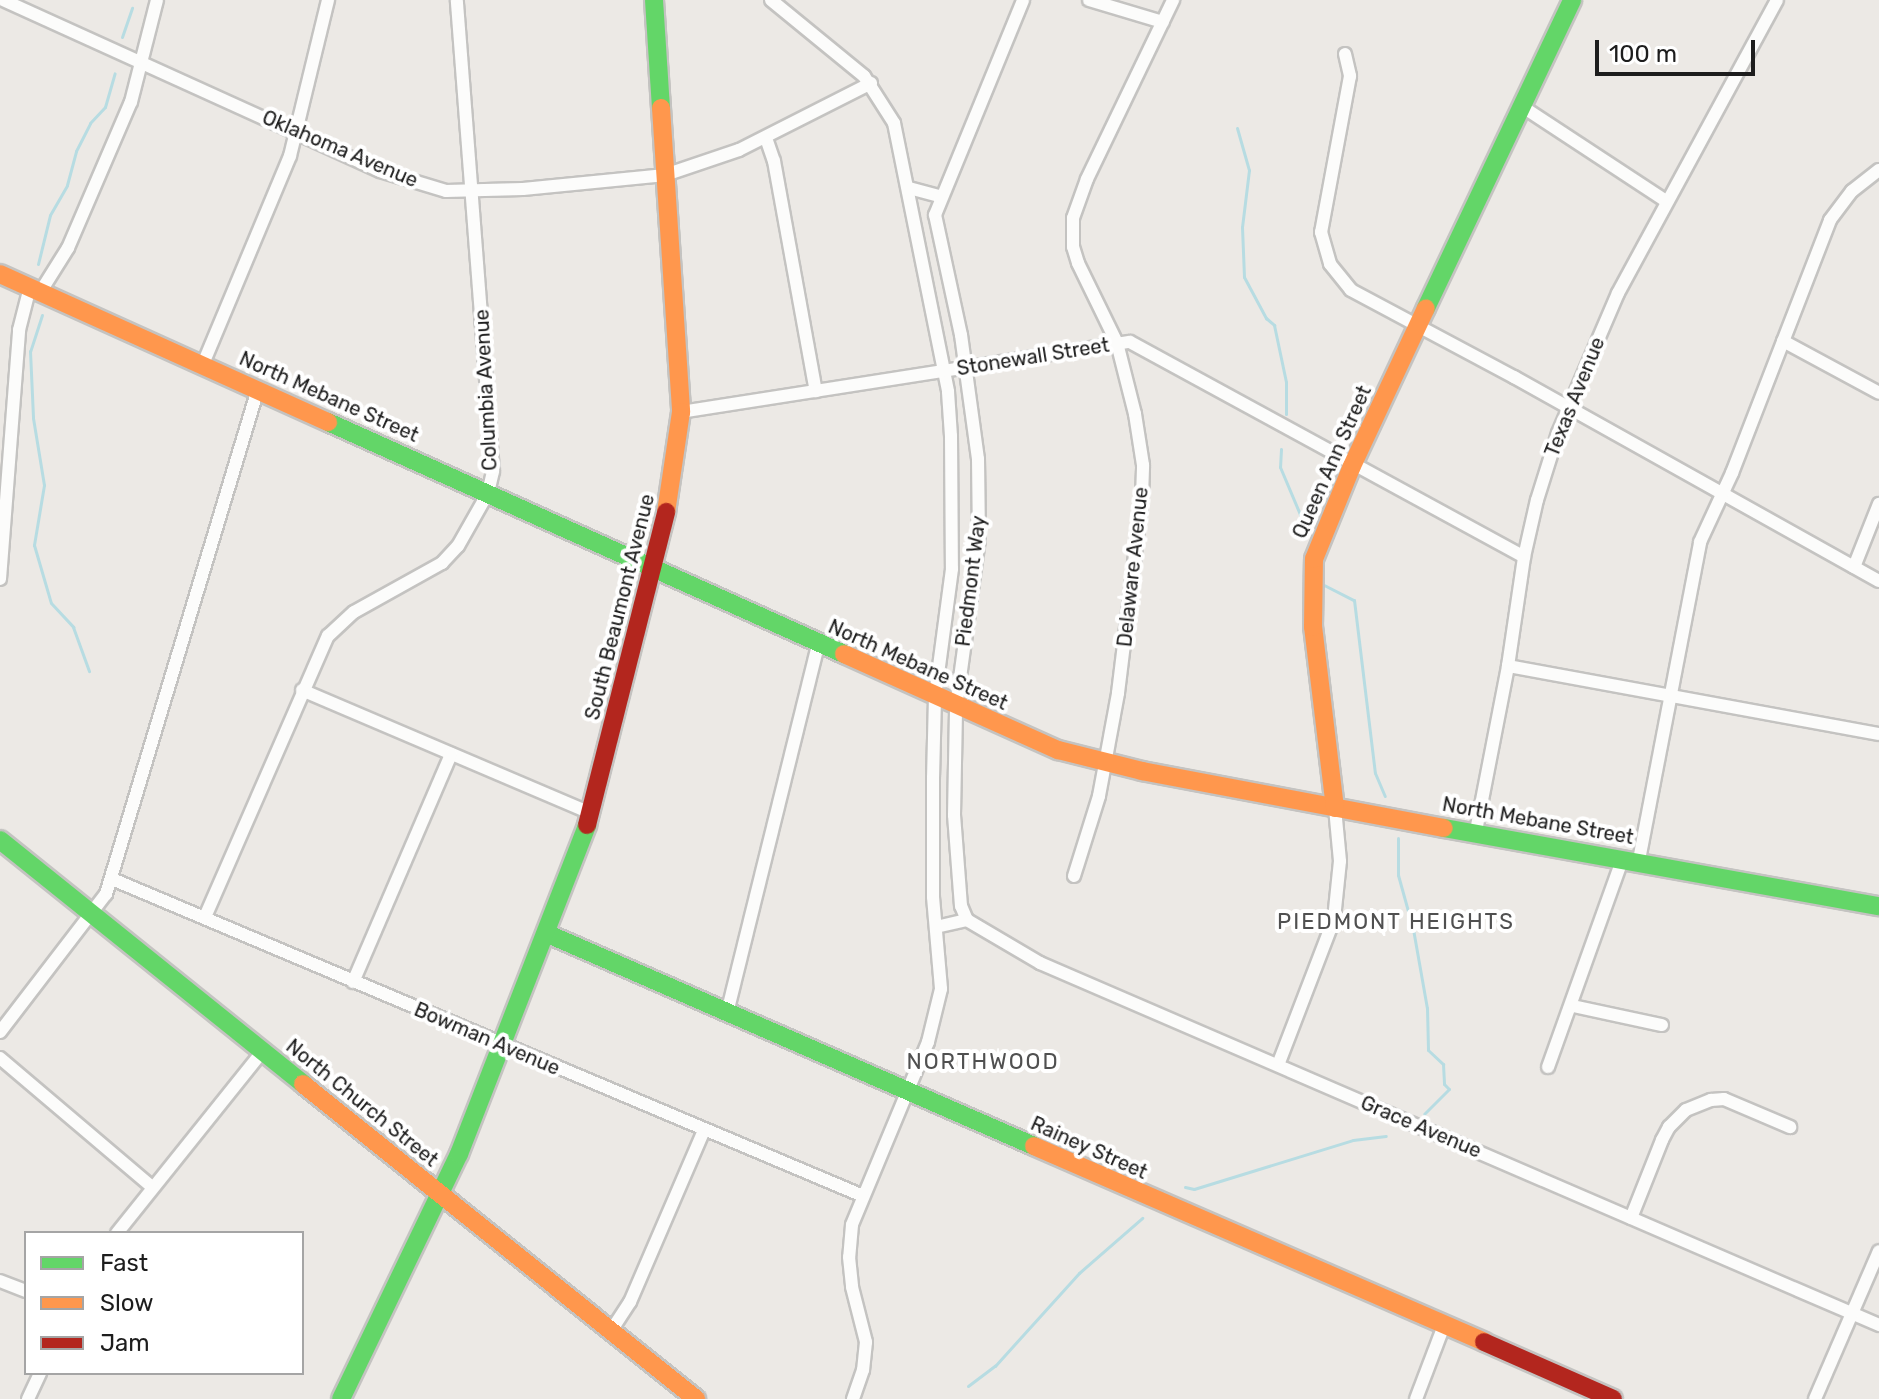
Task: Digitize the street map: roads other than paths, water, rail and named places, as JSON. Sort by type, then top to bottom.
[{"type":"street","name":"Oklahoma Avenue","points":[[3,0],[399,178],[438,189],[471,191],[632,181],[665,175],[766,138],[871,83]]},
{"type":"street","points":[[0,579],[4,494],[19,330],[36,289],[68,248],[131,102],[157,0]]},
{"type":"street","points":[[203,364],[298,133],[328,0]]},
{"type":"street","name":"Columbia Avenue","points":[[205,917],[328,636],[354,612],[442,563],[458,546],[488,493],[493,471],[457,0]]},
{"type":"street","name":"South Beaumont Avenue","points":[[341,1399],[439,1194],[548,934],[591,813],[671,488],[681,412],[654,0]]},
{"type":"street","name":"Piedmont Way","points":[[771,0],[839,52],[871,83],[894,123],[944,371],[954,527],[946,632],[935,697],[932,841],[941,964],[939,1006],[863,1196],[850,1237],[852,1287],[866,1342],[866,1359],[853,1399]]},
{"type":"street","name":"Piedmont Way","points":[[967,920],[961,906],[954,815],[956,707],[979,540],[978,459],[967,369],[935,229],[939,196],[1023,0]]},
{"type":"street","points":[[1089,0],[1163,22]]},
{"type":"street","name":"Delaware Avenue","points":[[1074,876],[1106,763],[1118,693],[1142,497],[1139,435],[1117,343],[1078,263],[1073,247],[1073,218],[1087,179],[1173,0]]},
{"type":"street","name":"Queen Ann Street","points":[[1278,1065],[1334,919],[1340,861],[1313,627],[1311,573],[1320,538],[1572,0]]},
{"type":"street","name":"Texas Avenue","points":[[1476,831],[1508,666],[1524,557],[1544,473],[1618,293],[1777,0]]},
{"type":"street","points":[[1345,54],[1350,76],[1321,232],[1326,254],[1339,278],[1351,290],[1879,581]]},
{"type":"street","points":[[1523,107],[1666,201]]},
{"type":"street","points":[[766,138],[774,161],[816,391]]},
{"type":"street","points":[[1548,1067],[1630,860],[1668,698],[1694,564],[1720,493],[1732,473],[1830,220],[1852,191],[1879,170]]},
{"type":"street","points":[[909,188],[939,196]]},
{"type":"street","name":"North Mebane Street","points":[[0,274],[1046,746],[1106,763],[1335,808],[1879,906]]},
{"type":"street","points":[[1783,341],[1879,393]]},
{"type":"street","name":"Stonewall Street","points":[[681,412],[1117,343],[1142,346],[1352,466],[1524,557]]},
{"type":"street","points":[[0,1032],[93,915],[112,879],[258,389]]},
{"type":"street","points":[[1854,567],[1879,504]]},
{"type":"street","points":[[727,1013],[818,645]]},
{"type":"street","points":[[1508,666],[1668,698],[1879,734]]},
{"type":"street","points":[[302,690],[591,813]]},
{"type":"street","points":[[353,982],[451,754]]},
{"type":"street","name":"North Church Street","points":[[0,840],[696,1399]]},
{"type":"street","name":"Bowman Avenue","points":[[112,879],[863,1196]]},
{"type":"street","points":[[936,927],[967,920]]},
{"type":"street","name":"Grace Avenue","points":[[967,920],[1040,963],[1879,1325]]},
{"type":"street","name":"Rainey Street","points":[[548,934],[1443,1328],[1613,1399]]},
{"type":"street","points":[[1573,1006],[1662,1025]]},
{"type":"street","points":[[119,1231],[263,1051]]},
{"type":"street","points":[[0,1058],[152,1187]]},
{"type":"street","points":[[1631,1218],[1662,1140],[1669,1127],[1686,1110],[1711,1100],[1724,1099],[1790,1127]]},
{"type":"street","points":[[611,1331],[630,1302],[704,1130]]},
{"type":"street","points":[[1815,1399],[1879,1251]]},
{"type":"street","points":[[0,1281],[24,1290]]},
{"type":"street","points":[[1416,1399],[1443,1328]]},
{"type":"street","points":[[28,1399],[39,1375]]},
{"type":"waterway","points":[[122,37],[132,8]]},
{"type":"waterway","points":[[38,264],[50,215],[67,185],[76,151],[90,123],[105,107],[115,73]]},
{"type":"waterway","points":[[1237,128],[1249,170],[1242,227],[1244,277],[1266,318],[1274,325],[1286,382],[1286,414]]},
{"type":"waterway","points":[[42,315],[30,351],[33,418],[44,485],[34,545],[51,603],[73,627],[89,671]]},
{"type":"waterway","points":[[1281,449],[1280,467],[1307,531]]},
{"type":"waterway","points":[[1322,584],[1354,600],[1375,773],[1385,796]]},
{"type":"waterway","points":[[1398,838],[1398,875],[1413,929],[1427,1008],[1428,1050],[1443,1064],[1444,1084],[1449,1089],[1424,1114]]},
{"type":"waterway","points":[[1185,1187],[1194,1189],[1353,1140],[1386,1136]]},
{"type":"waterway","points":[[968,1386],[995,1366],[1079,1273],[1142,1218]]},
{"type":"district","name":"PIEDMONT HEIGHTS","points":[[1396,922]]},
{"type":"district","name":"NORTHWOOD","points":[[983,1062]]}]
